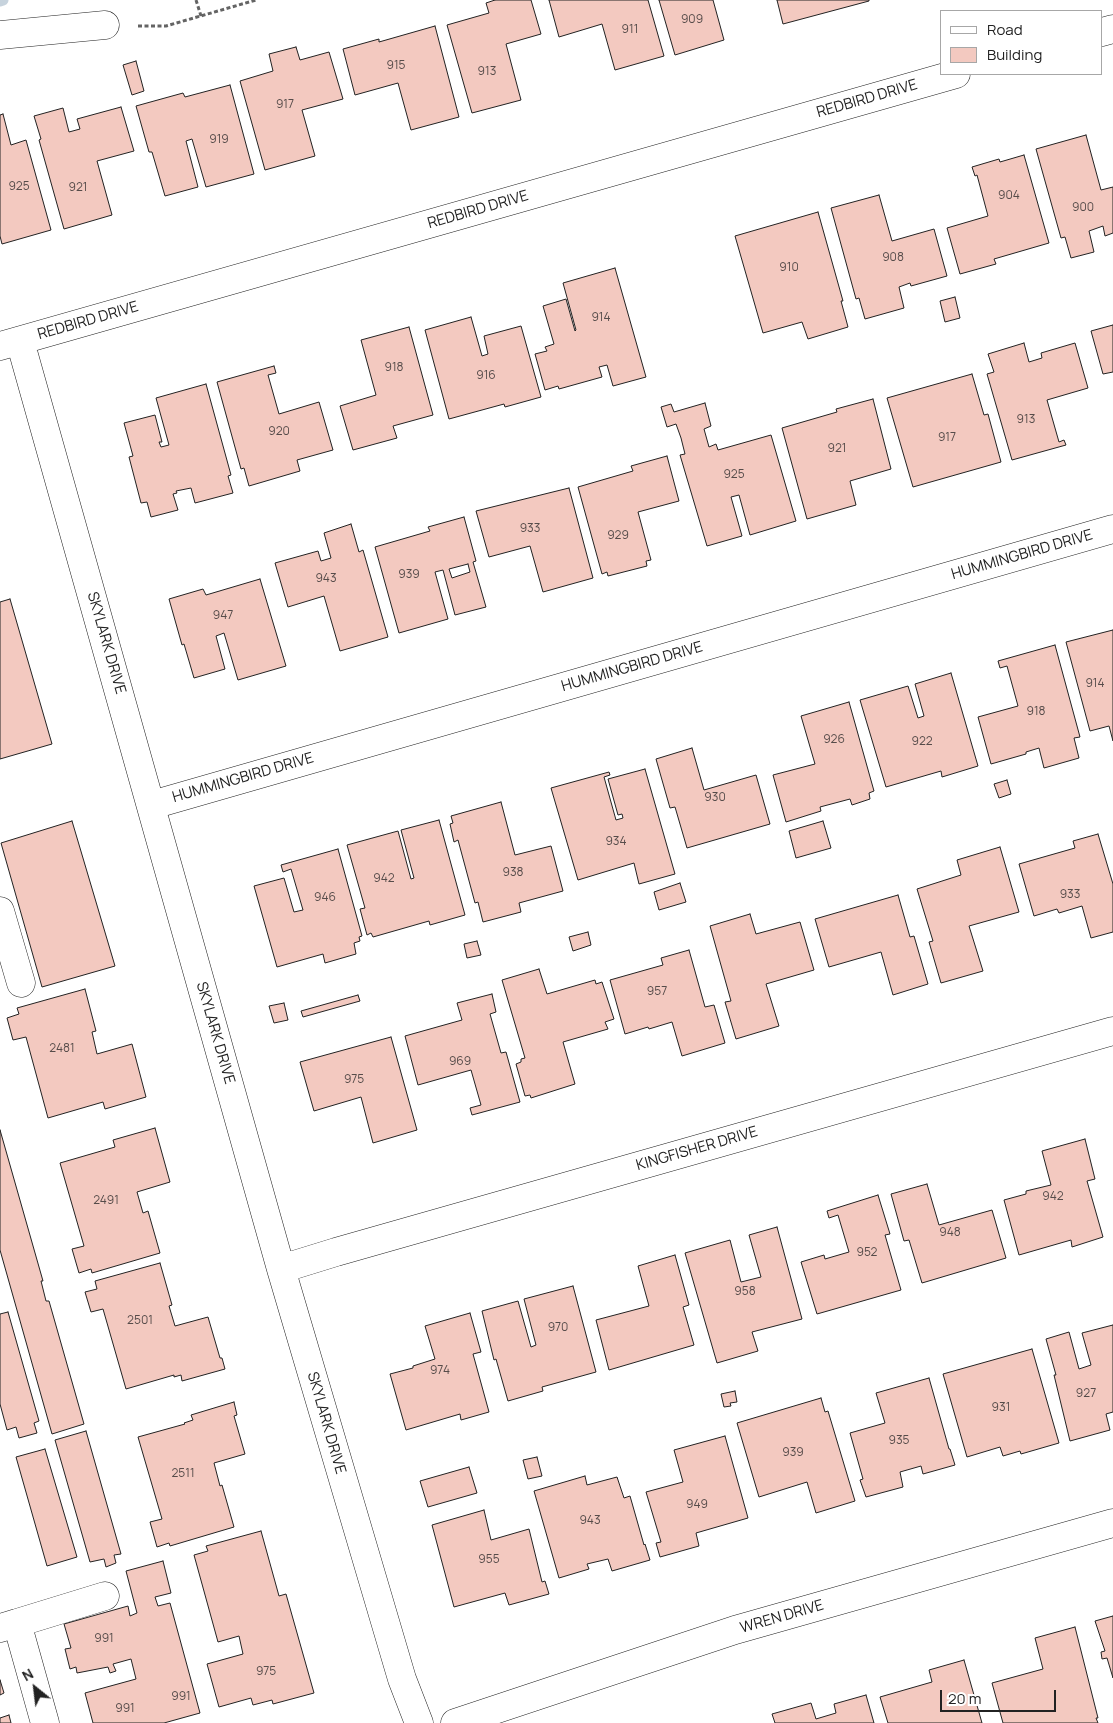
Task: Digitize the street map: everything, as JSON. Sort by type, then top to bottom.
[{"type":"street","points":[[0,35],[105,25]]},
{"type":"street","name":"REDBIRD DRIVE","points":[[10,344],[952,75]]},
{"type":"street","name":"SKYLARK DRIVE","points":[[10,344],[152,805],[281,1269],[402,1679],[419,1723]]},
{"type":"street","name":"HUMMINGBIRD DRIVE","points":[[152,805],[1113,529]]},
{"type":"street","points":[[0,911],[20,983]]},
{"type":"street","name":"KINGFISHER DRIVE","points":[[281,1269],[1113,1031]]},
{"type":"street","name":"WREN DRIVE","points":[[455,1723],[735,1630],[1113,1523]]},
{"type":"street","points":[[45,1723],[9,1625],[105,1596]]},
{"type":"path","points":[[196,0],[201,16]]},
{"type":"path","points":[[105,25],[166,26],[256,0]]},
{"type":"building","points":[[495,0],[531,0],[541,34],[506,44],[521,100],[472,113],[447,25],[489,13],[486,3]]},
{"type":"building","points":[[549,0],[648,0],[664,56],[615,70],[602,24],[559,37]]},
{"type":"building","points":[[659,0],[713,0],[724,40],[675,55]]},
{"type":"building","points":[[777,0],[869,0],[869,1],[783,24]]},
{"type":"building","points":[[435,26],[459,117],[411,130],[398,83],[355,95],[343,49],[379,39],[379,42]]},
{"type":"building","points":[[296,47],[300,60],[329,52],[343,99],[302,110],[315,156],[265,170],[240,81],[273,71],[269,54]]},
{"type":"building","points":[[136,61],[144,91],[132,95],[123,65]]},
{"type":"building","points":[[230,85],[254,174],[206,187],[192,139],[186,141],[198,187],[165,196],[152,152],[149,152],[136,106],[183,93],[185,97]]},
{"type":"building","points":[[121,107],[134,151],[97,161],[112,215],[64,229],[34,116],[63,108],[69,132],[80,129],[77,119]]},
{"type":"building","points":[[3,114],[11,145],[26,140],[51,230],[2,244],[0,236],[0,115]]},
{"type":"building","points":[[1086,135],[1101,190],[1113,187],[1113,233],[1105,236],[1103,226],[1089,231],[1094,252],[1071,258],[1065,237],[1061,238],[1036,149]]},
{"type":"building","points":[[1024,155],[1049,243],[994,259],[996,264],[960,274],[947,228],[988,216],[977,175],[975,176],[972,167],[999,159],[1000,162]]},
{"type":"building","points":[[879,195],[892,241],[934,229],[947,276],[911,286],[910,283],[899,287],[904,308],[865,319],[859,298],[856,299],[831,208]]},
{"type":"building","points":[[818,212],[843,301],[841,301],[848,327],[808,339],[802,322],[763,333],[735,236]]},
{"type":"building","points":[[615,268],[646,377],[613,386],[607,365],[599,367],[602,377],[559,389],[558,386],[545,390],[535,354],[547,351],[545,347],[554,344],[543,306],[566,299],[575,331],[563,283]]},
{"type":"building","points":[[955,297],[960,318],[945,322],[940,301]]},
{"type":"building","points":[[471,317],[482,356],[488,354],[484,336],[521,326],[541,397],[505,407],[504,404],[449,419],[425,330]]},
{"type":"building","points":[[1113,325],[1113,372],[1103,374],[1091,331]]},
{"type":"building","points":[[409,327],[433,415],[393,426],[397,438],[353,450],[340,406],[376,395],[361,340]]},
{"type":"building","points":[[1024,343],[1029,362],[1042,358],[1041,353],[1075,343],[1088,388],[1047,400],[1059,442],[1064,440],[1066,445],[1012,460],[987,374],[994,372],[988,354]]},
{"type":"building","points":[[274,366],[276,373],[268,375],[279,414],[319,402],[333,450],[297,460],[300,471],[249,486],[244,468],[241,469],[217,382]]},
{"type":"building","points":[[972,374],[984,415],[988,414],[1001,462],[913,487],[887,398]]},
{"type":"building","points":[[206,384],[231,475],[228,476],[233,493],[195,503],[191,488],[176,491],[177,493],[173,494],[178,510],[151,517],[147,502],[141,503],[129,457],[133,456],[124,423],[155,415],[162,442],[159,442],[161,447],[169,445],[156,398]]},
{"type":"building","points":[[873,399],[891,469],[850,481],[856,505],[807,519],[782,428],[837,412],[836,409]]},
{"type":"building","points":[[705,403],[711,426],[704,429],[709,447],[716,444],[718,450],[771,435],[796,521],[750,535],[739,495],[731,497],[742,536],[707,546],[680,455],[685,454],[681,438],[676,424],[667,427],[661,407],[671,404],[674,412]]},
{"type":"building","points":[[667,456],[679,501],[638,512],[651,560],[646,561],[647,566],[608,576],[607,572],[602,574],[578,487],[633,471],[631,466]]},
{"type":"building","points":[[569,488],[593,578],[543,592],[530,546],[489,557],[476,511]]},
{"type":"building","points":[[464,517],[476,561],[473,562],[486,607],[455,615],[443,570],[435,572],[448,619],[399,633],[375,547],[430,531],[428,527]],"holes":[[[468,564],[470,572],[452,578],[449,569]]]},
{"type":"building","points":[[351,524],[359,552],[363,550],[388,637],[340,651],[324,596],[288,607],[275,563],[318,551],[321,561],[331,558],[324,533]]},
{"type":"building","points":[[260,579],[286,666],[238,680],[224,633],[216,636],[225,669],[194,678],[169,599],[203,589],[206,595]]},
{"type":"building","points":[[10,599],[52,744],[0,759],[0,602]]},
{"type":"building","points":[[1113,630],[1113,741],[1109,726],[1090,731],[1066,642]]},
{"type":"building","points":[[1055,645],[1080,737],[1074,738],[1079,758],[1044,768],[1039,748],[1026,752],[1026,754],[991,764],[978,717],[1018,706],[1007,666],[1000,668],[998,661]]},
{"type":"building","points":[[951,673],[978,766],[942,777],[941,771],[886,787],[860,700],[908,686],[918,718],[924,716],[915,684]]},
{"type":"building","points":[[849,702],[874,791],[869,793],[870,799],[852,805],[850,799],[820,807],[821,811],[786,822],[773,775],[815,764],[801,716]]},
{"type":"building","points":[[692,748],[704,790],[756,775],[770,824],[687,848],[675,807],[670,808],[656,759]]},
{"type":"building","points":[[645,769],[675,874],[639,884],[634,863],[578,880],[551,788],[609,772],[610,775],[604,777],[616,820],[623,818],[622,814],[618,815],[608,779]]},
{"type":"building","points":[[1007,780],[1011,794],[999,798],[994,784]]},
{"type":"building","points":[[501,802],[515,855],[551,846],[563,891],[519,903],[521,912],[483,922],[478,902],[475,903],[458,840],[454,842],[450,824],[453,823],[451,816]]},
{"type":"building","points":[[439,820],[465,915],[430,925],[429,921],[373,937],[371,933],[367,935],[360,909],[365,908],[347,845],[398,831],[411,879],[414,878],[401,830]]},
{"type":"building","points":[[72,821],[115,966],[42,987],[1,843]]},
{"type":"building","points":[[823,821],[831,848],[796,858],[789,831]]},
{"type":"building","points":[[1098,834],[1113,884],[1113,932],[1091,938],[1082,906],[1059,913],[1057,909],[1034,916],[1019,864],[1075,848],[1073,841]]},
{"type":"building","points":[[1000,847],[1019,912],[969,926],[983,971],[941,983],[929,942],[933,941],[917,889],[961,875],[957,860]]},
{"type":"building","points":[[338,849],[362,936],[359,937],[360,941],[354,943],[356,954],[325,963],[323,954],[277,967],[254,886],[284,878],[294,912],[303,910],[291,869],[283,872],[281,865]]},
{"type":"building","points":[[680,883],[686,902],[659,910],[654,892]]},
{"type":"building","points":[[898,895],[910,937],[914,936],[928,984],[893,995],[881,952],[829,967],[815,919]]},
{"type":"building","points":[[750,914],[756,934],[800,922],[814,970],[766,984],[779,1026],[736,1039],[725,1002],[731,1001],[710,926]]},
{"type":"building","points":[[588,932],[591,945],[573,951],[569,937]]},
{"type":"building","points":[[477,941],[481,955],[467,958],[464,944]]},
{"type":"building","points":[[689,950],[705,1007],[714,1005],[725,1043],[682,1056],[672,1022],[625,1034],[610,980],[663,965],[661,958]]},
{"type":"building","points":[[539,969],[547,994],[595,980],[596,984],[602,982],[614,1019],[605,1022],[608,1029],[563,1042],[575,1084],[531,1098],[530,1095],[525,1096],[516,1064],[525,1058],[502,980]]},
{"type":"building","points":[[85,989],[96,1031],[92,1032],[97,1054],[132,1044],[146,1097],[105,1109],[103,1102],[48,1118],[26,1037],[13,1040],[7,1018],[19,1014],[17,1008]]},
{"type":"building","points":[[492,994],[496,1012],[490,1014],[501,1053],[506,1052],[520,1102],[472,1115],[470,1108],[481,1105],[471,1070],[418,1085],[405,1036],[462,1020],[457,1003]]},
{"type":"building","points":[[358,995],[360,1001],[303,1017],[301,1011]]},
{"type":"building","points":[[284,1003],[288,1020],[274,1023],[269,1006]]},
{"type":"building","points":[[391,1037],[417,1130],[373,1143],[361,1097],[314,1111],[300,1062]]},
{"type":"building","points":[[155,1128],[170,1182],[137,1192],[143,1213],[148,1211],[160,1253],[92,1273],[91,1269],[79,1273],[72,1249],[84,1246],[60,1163],[115,1147],[113,1140]]},
{"type":"building","points":[[0,1130],[43,1281],[41,1281],[46,1301],[49,1301],[84,1424],[52,1434],[0,1250]]},
{"type":"building","points":[[1085,1139],[1095,1179],[1087,1181],[1103,1237],[1072,1247],[1071,1240],[1019,1255],[1004,1200],[1026,1194],[1026,1191],[1051,1185],[1042,1151]]},
{"type":"building","points":[[927,1184],[939,1225],[992,1210],[1006,1258],[922,1283],[909,1240],[904,1241],[891,1194]]},
{"type":"building","points":[[878,1195],[890,1234],[885,1235],[901,1290],[817,1314],[801,1262],[824,1255],[825,1259],[849,1252],[838,1215],[829,1218],[827,1211]]},
{"type":"building","points":[[777,1227],[802,1319],[752,1332],[758,1351],[717,1363],[685,1253],[730,1240],[741,1282],[761,1277],[749,1235]]},
{"type":"building","points":[[675,1255],[689,1305],[683,1307],[694,1345],[609,1370],[596,1320],[649,1306],[638,1266]]},
{"type":"building","points":[[160,1263],[172,1305],[169,1306],[175,1326],[208,1317],[225,1369],[182,1381],[181,1375],[174,1377],[174,1375],[126,1389],[103,1309],[91,1312],[85,1292],[97,1289],[95,1281]]},
{"type":"building","points":[[573,1286],[596,1372],[542,1387],[543,1391],[508,1401],[496,1359],[494,1360],[482,1311],[518,1301],[531,1347],[536,1345],[524,1299]]},
{"type":"building","points":[[8,1312],[39,1421],[34,1423],[37,1433],[19,1438],[16,1427],[7,1430],[0,1404],[0,1314]]},
{"type":"building","points":[[470,1313],[481,1352],[473,1354],[489,1412],[461,1420],[460,1414],[406,1430],[390,1374],[413,1368],[413,1366],[435,1359],[425,1326]]},
{"type":"building","points":[[1113,1325],[1113,1412],[1106,1414],[1110,1430],[1070,1441],[1046,1339],[1069,1332],[1079,1369],[1091,1365],[1082,1333]]},
{"type":"building","points":[[1032,1349],[1059,1443],[1021,1454],[1020,1451],[1003,1456],[1000,1447],[967,1457],[943,1374]]},
{"type":"building","points":[[929,1378],[955,1465],[923,1474],[921,1466],[900,1472],[903,1487],[866,1497],[860,1480],[863,1479],[850,1433],[885,1423],[876,1393]]},
{"type":"building","points":[[735,1391],[737,1402],[730,1403],[731,1406],[724,1407],[721,1394]]},
{"type":"building","points":[[821,1398],[825,1412],[828,1411],[855,1501],[816,1513],[807,1482],[759,1497],[737,1423]]},
{"type":"building","points":[[234,1402],[237,1415],[234,1416],[245,1454],[214,1463],[234,1527],[170,1546],[169,1543],[157,1547],[150,1522],[162,1519],[138,1437],[185,1424],[193,1420],[191,1415]]},
{"type":"building","points":[[86,1431],[121,1554],[114,1555],[116,1563],[106,1567],[104,1559],[90,1562],[55,1440]]},
{"type":"building","points":[[725,1436],[748,1518],[696,1533],[699,1546],[660,1557],[656,1543],[661,1542],[646,1492],[683,1482],[674,1450]]},
{"type":"building","points":[[45,1449],[77,1557],[47,1566],[16,1457]]},
{"type":"building","points":[[537,1457],[542,1476],[528,1479],[523,1460]]},
{"type":"building","points":[[469,1467],[477,1493],[428,1507],[420,1481]]},
{"type":"building","points":[[585,1476],[587,1485],[617,1477],[624,1498],[630,1496],[650,1560],[612,1571],[608,1559],[587,1564],[589,1569],[559,1578],[534,1491]]},
{"type":"building","points":[[484,1510],[491,1540],[529,1529],[542,1582],[545,1581],[549,1594],[509,1605],[505,1593],[454,1607],[432,1525]]},
{"type":"building","points":[[261,1531],[279,1596],[286,1594],[314,1693],[273,1704],[272,1700],[253,1705],[251,1698],[219,1707],[207,1664],[243,1654],[239,1636],[218,1642],[194,1555],[208,1551],[206,1546]]},
{"type":"building","points":[[163,1561],[171,1593],[155,1597],[158,1606],[170,1603],[200,1713],[164,1723],[93,1723],[85,1693],[136,1679],[131,1659],[113,1664],[116,1671],[110,1673],[108,1667],[77,1673],[76,1667],[70,1669],[65,1649],[71,1648],[64,1624],[128,1606],[130,1616],[137,1613],[126,1571]]},
{"type":"building","points":[[1113,1616],[1113,1678],[1107,1658],[1102,1659],[1101,1652],[1105,1651],[1095,1621]]},
{"type":"building","points":[[1075,1627],[1098,1723],[1003,1723],[992,1683],[1043,1669],[1035,1638]]},
{"type":"building","points":[[964,1660],[982,1723],[888,1723],[880,1697],[932,1682],[929,1670]]},
{"type":"building","points":[[0,1680],[4,1693],[0,1695]]},
{"type":"building","points":[[866,1695],[874,1723],[775,1723],[772,1714],[811,1703],[816,1719],[836,1713],[834,1704]]},
{"type":"building","points":[[9,1715],[11,1723],[0,1723],[0,1718]]}]
